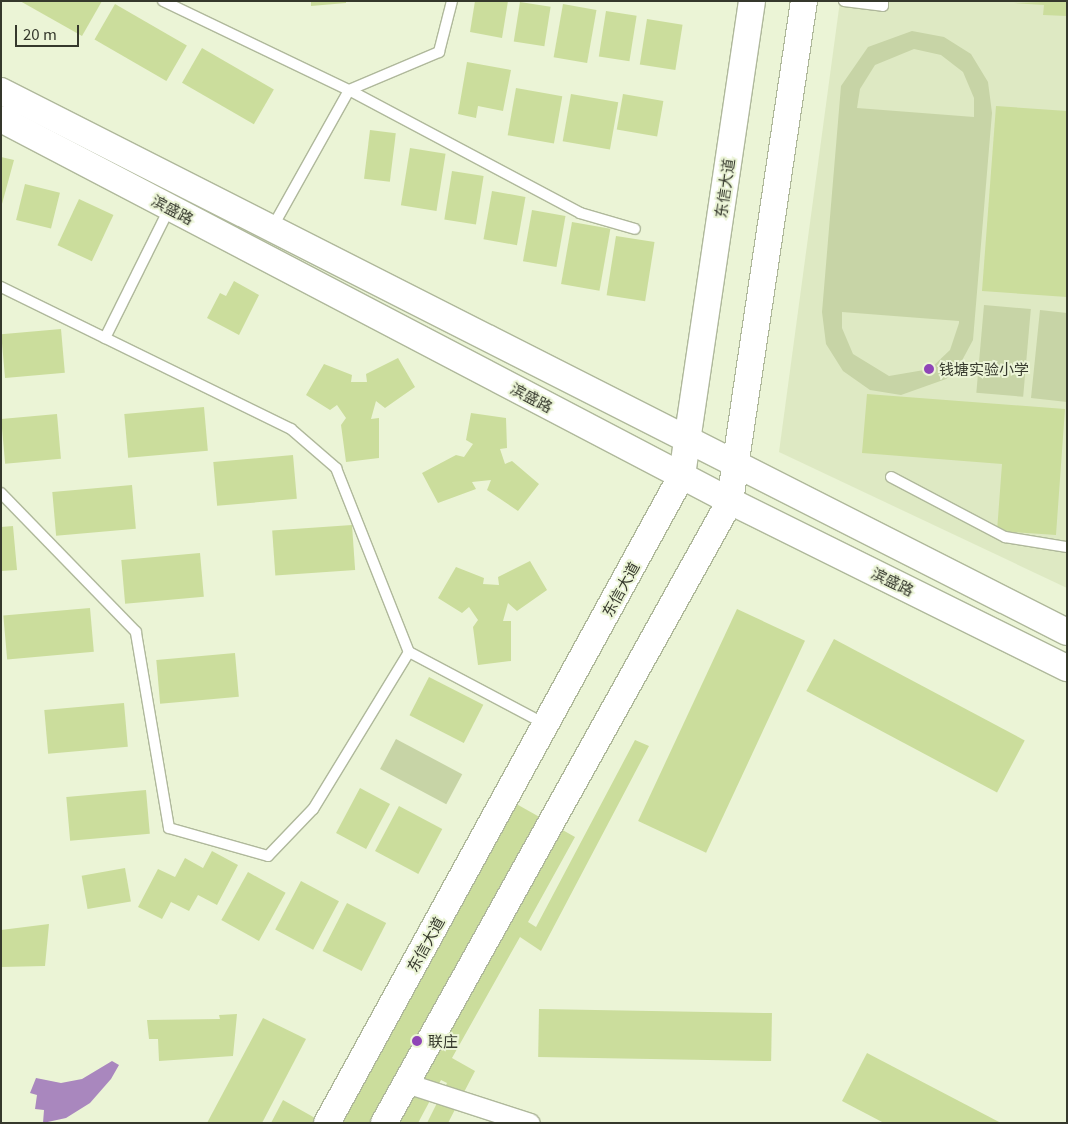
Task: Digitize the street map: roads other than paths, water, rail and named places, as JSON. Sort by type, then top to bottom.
[{"type":"main road","name":"东信大道","points":[[327,1123],[682,475],[752,1]]},
{"type":"main road","points":[[384,1123],[730,501],[804,1]]},
{"type":"main road","name":"滨盛路","points":[[1,92],[271,231],[687,438],[737,461],[1067,632]]},
{"type":"main road","name":"滨盛路","points":[[1,120],[730,501],[1067,668]]},
{"type":"street","points":[[406,1083],[530,1123]]},
{"type":"lane","points":[[163,1],[349,90],[580,213],[635,228]]},
{"type":"lane","points":[[271,231],[349,90],[439,52],[452,1]]},
{"type":"lane","points":[[844,1],[883,6],[883,1]]},
{"type":"lane","points":[[105,338],[170,208]]},
{"type":"lane","points":[[1,287],[291,428],[336,468],[409,652],[546,725]]},
{"type":"lane","points":[[891,477],[1006,537],[1067,547]]},
{"type":"lane","points":[[1,493],[136,632],[169,828],[268,856],[313,809],[409,652]]},
{"type":"place","name":"钱塘实验小学","points":[[929,369]]},
{"type":"place","name":"联庄","points":[[417,1041]]}]
